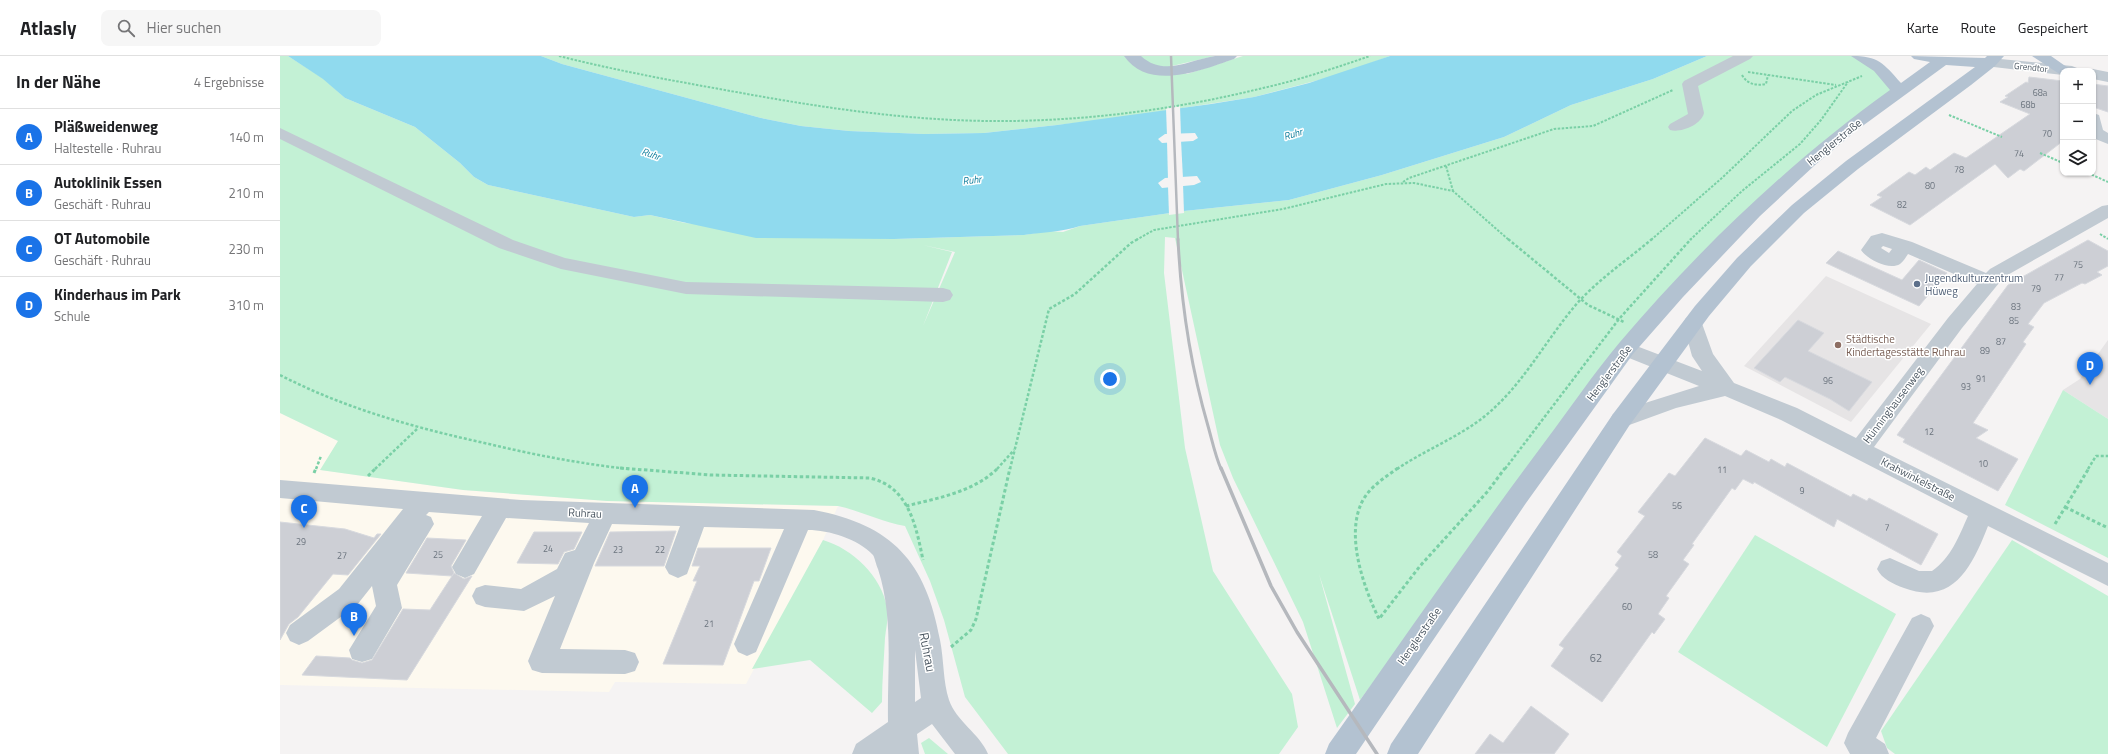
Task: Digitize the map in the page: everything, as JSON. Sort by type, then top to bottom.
[{"type":"main road","points":[[1132,56],[1145,66],[1169,71],[1194,67],[1229,56]]},
{"type":"main road","points":[[1859,56],[1879,68],[1899,91]]},
{"type":"main road","points":[[1919,56],[1993,59]]},
{"type":"main road","points":[[2040,56],[2064,68]]},
{"type":"main road","points":[[1955,58],[1975,75]]},
{"type":"main road","name":"Henglerstraße","points":[[1338,754],[1416,640],[1518,496],[1626,350],[1715,249],[1762,204],[1838,137],[1899,91],[1955,58]]},
{"type":"main road","points":[[1401,754],[1621,420],[1693,323],[1744,262],[1798,210],[1852,165],[1932,108],[1975,75],[1993,59]]},
{"type":"street","points":[[1676,127],[1695,117],[1696,113],[1690,84],[1703,76],[1745,56]]},
{"type":"street","name":"Grendtor","points":[[1993,59],[2060,69]]},
{"type":"street","points":[[2096,75],[2108,77]]},
{"type":"street","points":[[280,133],[506,244],[561,263],[686,288],[943,295]]},
{"type":"street","points":[[2096,133],[2108,138]]},
{"type":"street","name":"Hünninghausenweg","points":[[1860,449],[1955,323],[1997,273],[2108,210]]},
{"type":"street","points":[[1905,246],[1989,282]]},
{"type":"street","points":[[1621,420],[1650,407],[1678,398],[1726,388],[1703,356],[1693,323]]},
{"type":"street","name":"Krahwinkelstraße","points":[[1626,350],[1789,414],[2108,575]]},
{"type":"street","name":"Ruhrau","points":[[280,489],[429,503],[600,514],[831,522],[855,531],[895,558],[916,594],[930,654],[936,704]]},
{"type":"street","points":[[299,633],[348,597],[429,503]]},
{"type":"street","points":[[362,650],[389,608],[384,584],[429,503]]},
{"type":"street","points":[[465,567],[500,508]]},
{"type":"street","points":[[1890,569],[1909,578],[1928,583],[1941,579],[1956,566],[1982,512]]},
{"type":"street","points":[[485,596],[524,600],[566,577],[600,514]]},
{"type":"street","points":[[600,514],[542,661],[625,662]]},
{"type":"street","points":[[678,567],[695,517]]},
{"type":"street","points":[[747,644],[800,520]]},
{"type":"street","name":"Ruhrau","points":[[883,550],[892,572],[900,620],[903,741]]},
{"type":"street","points":[[1875,754],[1858,743],[1921,626]]},
{"type":"street","points":[[866,754],[903,741],[936,704],[974,754]]},
{"type":"path","points":[[559,56],[659,78],[793,102],[865,112],[988,121],[1099,115],[1218,98],[1278,84],[1370,56]]},
{"type":"path","points":[[1768,75],[1766,84],[1757,85],[1744,79],[1742,71],[1762,74],[1836,86]]},
{"type":"path","points":[[1848,82],[1821,120],[1800,144],[1742,191],[1690,240],[1619,320],[1492,485],[1420,566],[1379,619],[1364,588],[1358,559],[1358,520],[1361,504],[1370,490],[1385,478],[1486,416],[1520,381],[1560,324],[1581,300],[1699,199],[1789,113],[1816,95],[1836,86],[1848,82]]},
{"type":"path","points":[[1403,182],[1409,178],[1554,129],[1593,126],[1690,84]]},
{"type":"path","points":[[1932,108],[2002,137]]},
{"type":"path","points":[[2040,153],[2060,162]]},
{"type":"path","points":[[1446,166],[1453,191]]},
{"type":"path","points":[[2095,176],[2108,182]]},
{"type":"path","points":[[946,650],[960,641],[971,630],[976,619],[1014,450],[1049,309],[1055,304],[1075,294],[1142,235],[1165,227],[1283,209],[1386,184],[1403,182],[1427,184],[1453,191],[1497,231],[1573,291],[1581,300]]},
{"type":"path","points":[[280,375],[334,400],[418,428],[550,458],[643,471],[700,474],[870,478],[884,482],[894,488],[906,506],[934,499],[980,482],[994,473],[1014,450]]},
{"type":"path","points":[[347,496],[418,428]]},
{"type":"path","points":[[2043,543],[2096,456],[2108,456]]},
{"type":"path","points":[[2065,507],[2108,528]]},
{"type":"shaded area","name":"Städtische Kindertagesstätte Ruhrau","points":[[1826,276],[1931,324],[1851,422],[1744,366]]},
{"type":"shaded area","points":[[2108,340],[2108,419],[2063,390],[2080,379]]},
{"type":"shaded area","points":[[280,413],[338,441],[321,470],[463,490],[607,501],[838,506],[823,540],[746,684],[615,682],[609,692],[280,685]]},
{"type":"green space","points":[[280,56],[288,56],[324,79],[345,98],[415,127],[460,163],[474,177],[488,185],[634,217],[650,215],[685,223],[894,239],[1024,235],[1048,231],[1063,232],[1080,226],[1184,211],[1289,200],[1382,175],[1504,137],[1571,105],[1653,79],[1707,56],[1858,56],[1876,69],[1896,91],[1762,205],[1623,349],[1360,700],[1319,574],[1355,704],[1337,728],[1303,622],[1233,478],[1220,445],[1175,238],[1165,237],[1164,273],[1185,448],[1213,571],[1292,694],[1298,727],[1279,754],[1008,754],[965,697],[944,620],[930,581],[905,526],[838,506],[607,501],[463,490],[320,470],[338,441],[280,413]],"holes":[[[923,245],[955,252],[923,326],[952,252]]]},
{"type":"green space","points":[[541,56],[1215,56],[1172,66],[1187,74],[1243,56],[1390,56],[1338,75],[1254,97],[1111,119],[984,133],[924,134],[849,131],[801,126],[761,118],[562,64]]},
{"type":"green space","points":[[2063,390],[2108,419],[2108,558],[2005,505]]},
{"type":"green space","points":[[1755,535],[1896,614],[1827,747],[1678,652]]},
{"type":"green space","points":[[823,540],[845,550],[864,565],[879,585],[884,596],[888,611],[888,619],[885,638],[882,702],[872,713],[810,660],[752,669]]},
{"type":"green space","points":[[2012,540],[2108,596],[2108,754],[1895,754],[1887,748],[1881,731]]},
{"type":"green space","points":[[929,738],[948,754],[925,754],[921,743]]},
{"type":"water","name":"Ruhr","points":[[288,56],[541,56],[562,64],[761,118],[801,126],[849,131],[924,134],[984,133],[1057,125],[1254,97],[1309,83],[1390,56],[1707,56],[1653,79],[1571,105],[1504,137],[1382,175],[1289,200],[1184,211],[1080,226],[1059,231],[1024,235],[894,239],[756,238],[650,215],[634,217],[488,185],[474,177],[460,163],[415,127],[345,98],[323,79]],"holes":[[[1195,133],[1198,138],[1193,141],[1162,143],[1158,139],[1165,134]],[[1197,176],[1201,182],[1194,185],[1162,188],[1158,183],[1165,178]]]},
{"type":"pier","points":[[1180,106],[1181,136],[1167,136],[1166,108]]},
{"type":"pier","points":[[1181,140],[1183,179],[1168,180],[1167,141]]},
{"type":"pier","points":[[1183,184],[1184,213],[1169,215],[1168,186]]},
{"type":"building","points":[[2029,77],[2060,81],[2060,143],[2024,171],[2020,169],[2008,178],[1995,164],[1910,225],[1870,205],[1882,197],[1877,195],[1909,172],[1915,175],[1926,167],[1930,170],[1954,153],[1966,158],[2030,114],[2000,102],[2008,97],[2005,96],[2026,82],[2028,83]]},
{"type":"building","points":[[2096,84],[2108,86],[2108,112],[2096,108]]},
{"type":"building","points":[[2088,240],[2108,251],[2108,266],[2097,272],[2102,275],[2085,284],[2082,283],[2044,303],[2028,324],[2034,327],[2023,342],[2026,344],[1973,423],[1988,430],[1976,438],[2018,459],[1998,491],[1903,442],[1905,439],[1897,435],[2008,285]]},
{"type":"building","points":[[1838,251],[1902,280],[1919,260],[1947,273],[1919,306],[1826,263]]},
{"type":"building","points":[[1798,320],[1824,333],[1808,351],[1872,382],[1849,411],[1830,399],[1785,377],[1780,382],[1754,368]]},
{"type":"building","points":[[1705,438],[1741,456],[1746,450],[1769,462],[1771,459],[1785,467],[1787,463],[1851,497],[1853,494],[1867,501],[1869,498],[1938,534],[1921,565],[1837,519],[1834,527],[1754,482],[1753,484],[1743,479],[1735,490],[1732,488],[1692,544],[1694,545],[1683,560],[1689,564],[1666,596],[1669,598],[1658,614],[1665,619],[1654,634],[1652,632],[1602,702],[1551,666],[1564,648],[1559,645],[1619,568],[1615,565],[1622,556],[1617,552],[1645,516],[1638,512],[1669,473],[1675,476]]},
{"type":"building","points":[[280,522],[345,529],[374,538],[377,534],[381,534],[348,575],[333,574],[298,617],[289,624],[280,640]]},
{"type":"building","points":[[676,531],[664,566],[595,566],[610,532]]},
{"type":"building","points":[[534,532],[582,532],[574,549],[564,552],[558,564],[517,563]]},
{"type":"building","points":[[427,538],[466,540],[451,566],[454,573],[452,576],[406,573]]},
{"type":"building","points":[[698,548],[771,548],[759,581],[754,581],[723,665],[663,664],[697,581],[693,581],[700,566],[692,566]]},
{"type":"building","points":[[454,573],[464,579],[472,576],[407,680],[302,675],[316,656],[350,658],[362,663],[372,660],[403,609],[430,610]]},
{"type":"building","points":[[1531,706],[1569,734],[1554,754],[1475,754],[1490,734],[1503,743]]},
{"type":"railway","points":[[1171,56],[1178,240]]},
{"type":"railway","points":[[1178,239],[1181,286],[1191,356],[1215,453],[1221,469]]},
{"type":"railway","points":[[1221,468],[1271,586],[1297,632],[1377,754]]},
{"type":"place","name":"Jugendkulturzentrum Hüweg","points":[[1917,284]]},
{"type":"place","name":"Städtische Kindertagesstätte Ruhrau","points":[[1838,345]]},
{"type":"place","name":"Kinderhaus im Park","points":[[2090,385]]},
{"type":"place","name":"Pläßweidenweg","points":[[635,508]]},
{"type":"place","name":"OT Automobile","points":[[304,528]]},
{"type":"place","name":"Autoklinik Essen","points":[[354,636]]}]
